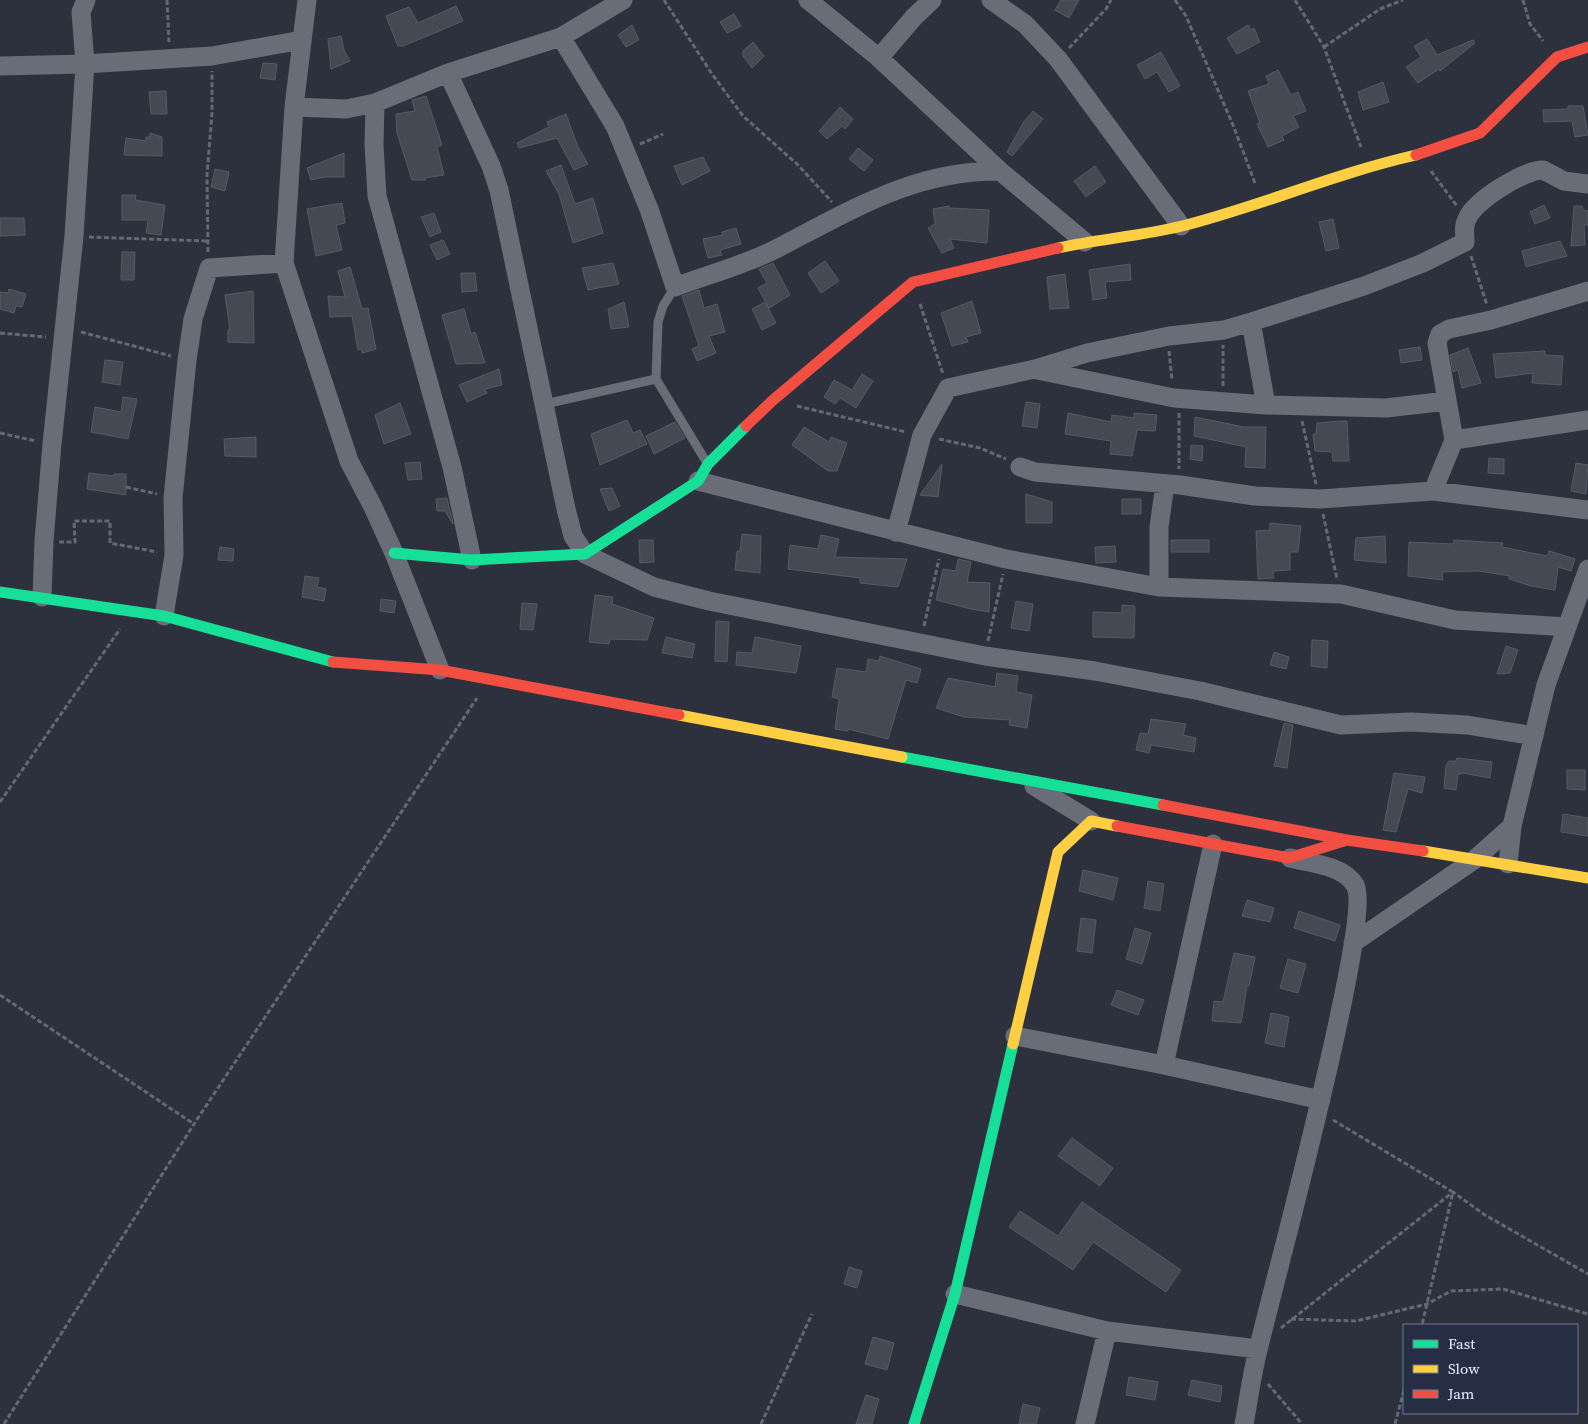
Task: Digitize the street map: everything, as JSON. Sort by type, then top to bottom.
[{"type":"street","points":[[42,597],[44,540],[52,444],[74,236],[85,64],[81,12],[86,0]]},
{"type":"street","points":[[294,108],[346,109],[375,103],[448,73],[561,37],[623,0]]},
{"type":"street","points":[[808,0],[880,58],[1000,171],[1085,242]]},
{"type":"street","points":[[880,58],[914,17],[932,0]]},
{"type":"street","points":[[991,0],[1026,24],[1058,59],[1182,226]]},
{"type":"street","points":[[311,2],[302,40],[294,108],[284,263],[349,461],[373,506],[394,553],[440,670]]},
{"type":"street","points":[[561,37],[615,126],[626,151],[675,287],[770,252],[842,213],[922,180],[970,171],[1000,171]]},
{"type":"street","points":[[0,66],[170,60],[212,56],[302,40]]},
{"type":"street","points":[[585,554],[698,481],[708,464],[772,401],[913,282],[1085,242],[1182,226],[1262,202],[1367,166],[1420,154],[1480,133],[1557,57],[1588,47]]},
{"type":"street","points":[[448,73],[491,166],[499,190],[566,509],[573,536],[585,554]]},
{"type":"street","points":[[375,103],[374,146],[377,196],[452,467],[472,560]]},
{"type":"street","points":[[896,532],[922,435],[948,388],[1035,369],[1087,353],[1169,336],[1224,330],[1364,286],[1422,263],[1465,242],[1464,227],[1467,218],[1483,199],[1537,170],[1552,174],[1564,181],[1588,184]]},
{"type":"street","points":[[164,616],[174,555],[173,498],[187,360],[194,319],[209,268],[284,263]]},
{"type":"street","points":[[1433,491],[1454,440],[1438,338],[1449,329],[1491,320],[1588,291]]},
{"type":"street","points":[[1251,322],[1266,405]]},
{"type":"street","points":[[1035,369],[1177,398],[1266,405],[1386,408],[1447,401]]},
{"type":"street","points":[[1454,440],[1588,420]]},
{"type":"street","points":[[1020,467],[1035,472],[1172,484],[1256,496],[1320,499],[1433,491],[1588,510]]},
{"type":"street","points":[[698,481],[1006,559],[1159,587],[1341,594],[1455,620],[1567,627]]},
{"type":"street","points":[[1159,587],[1159,527],[1172,484]]},
{"type":"street","points":[[394,553],[472,560],[585,554],[654,586],[700,599],[984,656],[1095,671],[1190,689],[1341,725],[1411,722],[1467,726],[1534,736]]},
{"type":"street","points":[[1508,864],[1512,826],[1546,685],[1588,569]]},
{"type":"street","points":[[0,592],[164,616],[340,664],[440,670],[1347,840],[1588,878]]},
{"type":"street","points":[[1025,780],[1091,821],[1288,858],[1333,869],[1346,876],[1355,885],[1358,899],[1353,943],[1321,1100],[1258,1349],[1244,1424]]},
{"type":"street","points":[[914,1424],[955,1294],[1058,852],[1091,821]]},
{"type":"street","points":[[1353,943],[1474,860],[1512,826]]},
{"type":"street","points":[[1288,858],[1347,840]]},
{"type":"street","points":[[1164,1065],[1213,844]]},
{"type":"street","points":[[1015,1036],[1164,1065],[1321,1100]]},
{"type":"street","points":[[955,1294],[1107,1331],[1258,1349]]},
{"type":"street","points":[[1085,1424],[1107,1331]]},
{"type":"lane","points":[[675,287],[663,306],[658,322],[656,379],[708,464]]},
{"type":"lane","points":[[545,404],[656,379]]},
{"type":"path","points":[[168,0],[170,60]]},
{"type":"path","points":[[664,0],[712,74],[743,116],[797,164],[842,213]]},
{"type":"path","points":[[1058,59],[1106,9],[1111,0]]},
{"type":"path","points":[[1175,0],[1186,16],[1233,124],[1262,202]]},
{"type":"path","points":[[1295,0],[1324,47],[1367,166]]},
{"type":"path","points":[[1324,47],[1380,9],[1403,0]]},
{"type":"path","points":[[1523,0],[1530,24],[1557,57]]},
{"type":"path","points":[[209,268],[207,176],[212,113],[212,56]]},
{"type":"path","points":[[626,151],[663,134]]},
{"type":"path","points":[[1420,154],[1467,218]]},
{"type":"path","points":[[74,236],[208,241]]},
{"type":"path","points":[[1465,242],[1491,320]]},
{"type":"path","points":[[913,282],[948,388]]},
{"type":"path","points":[[1222,401],[1224,330]]},
{"type":"path","points":[[0,334],[63,332],[187,360]]},
{"type":"path","points":[[1169,336],[1177,398],[1178,436],[1172,484]]},
{"type":"path","points":[[772,401],[980,448],[1020,467]]},
{"type":"path","points":[[0,433],[52,444]]},
{"type":"path","points":[[126,487],[173,498]]},
{"type":"path","points":[[44,540],[74,542],[74,521],[110,521],[110,542],[174,555]]},
{"type":"path","points":[[920,643],[942,544]]},
{"type":"path","points":[[984,656],[1006,559]]},
{"type":"path","points":[[0,802],[132,612]]},
{"type":"path","points":[[4,1424],[194,1124],[489,680]]},
{"type":"path","points":[[0,995],[194,1124]]},
{"type":"path","points":[[1321,1100],[1332,1119],[1453,1192],[1485,1215],[1588,1274]]},
{"type":"path","points":[[1422,1324],[1453,1192]]},
{"type":"path","points":[[1278,1331],[1453,1192]]},
{"type":"path","points":[[1291,1319],[1356,1321],[1427,1304],[1451,1291],[1504,1289],[1588,1314]]},
{"type":"path","points":[[761,1424],[812,1314]]},
{"type":"path","points":[[1254,1369],[1302,1424]]},
{"type":"path","points":[[1395,1424],[1403,1394]]},
{"type":"building","points":[[1061,0],[1079,0],[1069,18],[1055,10]]},
{"type":"building","points":[[456,6],[463,21],[403,46],[398,46],[386,16],[409,7],[418,23]]},
{"type":"building","points":[[734,14],[741,26],[727,33],[720,22]]},
{"type":"building","points":[[632,25],[639,40],[626,47],[618,35]]},
{"type":"building","points":[[1248,25],[1251,30],[1254,28],[1260,42],[1237,54],[1227,38]]},
{"type":"building","points":[[341,36],[344,50],[350,61],[331,69],[328,39]]},
{"type":"building","points":[[1427,39],[1437,55],[1473,40],[1475,43],[1440,71],[1439,69],[1418,83],[1406,67],[1421,57],[1414,46]]},
{"type":"building","points":[[753,42],[764,56],[752,68],[743,56],[743,51]]},
{"type":"building","points":[[1161,52],[1180,86],[1169,92],[1157,72],[1145,79],[1137,65]]},
{"type":"building","points":[[263,63],[277,64],[275,80],[260,78]]},
{"type":"building","points":[[1278,70],[1291,95],[1298,92],[1306,111],[1293,116],[1299,127],[1282,136],[1284,140],[1268,147],[1257,124],[1260,123],[1248,91],[1269,84],[1266,76]]},
{"type":"building","points":[[1383,82],[1389,102],[1363,110],[1358,92]]},
{"type":"building","points":[[166,91],[167,114],[151,114],[149,92]]},
{"type":"building","points":[[426,96],[442,145],[437,147],[444,175],[425,178],[426,180],[412,180],[397,133],[396,114],[415,111],[412,100]]},
{"type":"building","points":[[1568,106],[1583,106],[1588,135],[1575,137],[1572,121],[1544,122],[1543,110],[1568,109]]},
{"type":"building","points":[[840,107],[853,119],[845,129],[842,126],[827,139],[819,131]]},
{"type":"building","points":[[1033,111],[1043,119],[1012,156],[1007,152],[1023,123]]},
{"type":"building","points":[[566,114],[578,147],[588,164],[574,170],[557,138],[519,148],[517,143],[549,127],[547,122]]},
{"type":"building","points":[[150,133],[162,137],[162,156],[124,155],[126,138],[146,141],[146,137],[150,137]]},
{"type":"building","points":[[858,148],[873,160],[864,171],[849,159]]},
{"type":"building","points":[[344,153],[344,177],[325,177],[311,180],[307,168]]},
{"type":"building","points":[[703,157],[710,171],[682,185],[674,166]]},
{"type":"building","points":[[561,165],[575,204],[593,198],[603,233],[573,243],[559,194],[546,171]]},
{"type":"building","points":[[1095,166],[1106,182],[1086,197],[1074,181]]},
{"type":"building","points":[[215,169],[229,172],[225,191],[211,187]]},
{"type":"building","points":[[122,195],[136,195],[135,200],[165,205],[161,235],[146,233],[148,220],[122,220]]},
{"type":"building","points":[[342,203],[345,223],[336,225],[342,250],[316,256],[307,209]]},
{"type":"building","points":[[1544,205],[1550,218],[1535,224],[1530,212]]},
{"type":"building","points":[[949,206],[949,208],[989,210],[987,243],[950,239],[954,248],[942,253],[928,228],[935,224],[933,209]]},
{"type":"building","points":[[1574,206],[1582,206],[1583,210],[1588,211],[1588,225],[1584,225],[1585,245],[1571,246]]},
{"type":"building","points":[[434,213],[441,232],[430,237],[421,217]]},
{"type":"building","points":[[0,218],[24,218],[25,235],[0,236]]},
{"type":"building","points":[[1333,219],[1339,248],[1326,251],[1319,222]]},
{"type":"building","points":[[736,228],[741,244],[720,250],[722,255],[708,258],[703,239],[723,235],[722,232]]},
{"type":"building","points":[[443,240],[450,254],[437,260],[430,245]]},
{"type":"building","points":[[1560,241],[1567,256],[1526,267],[1522,251]]},
{"type":"building","points":[[122,252],[135,252],[134,280],[121,280]]},
{"type":"building","points":[[825,261],[839,281],[821,293],[808,273]]},
{"type":"building","points":[[613,263],[619,284],[588,290],[582,268]]},
{"type":"building","points":[[773,263],[790,295],[769,308],[758,288],[767,283],[759,269]]},
{"type":"building","points":[[1130,264],[1131,280],[1105,282],[1107,298],[1093,300],[1089,270]]},
{"type":"building","points":[[350,267],[362,309],[368,308],[376,349],[362,353],[361,349],[358,350],[352,316],[330,317],[328,296],[345,297],[338,271]]},
{"type":"building","points":[[461,273],[475,273],[477,291],[462,292]]},
{"type":"building","points":[[1065,274],[1069,308],[1050,309],[1047,277]]},
{"type":"building","points":[[9,289],[26,294],[22,307],[16,306],[14,313],[0,309],[0,292],[8,293]]},
{"type":"building","points":[[699,290],[704,308],[717,304],[725,332],[709,336],[716,353],[697,361],[692,349],[699,346],[682,296]]},
{"type":"building","points":[[253,291],[254,343],[228,342],[228,330],[230,330],[225,295]]},
{"type":"building","points":[[972,301],[981,333],[966,337],[968,342],[952,346],[941,313]]},
{"type":"building","points":[[624,302],[629,327],[611,329],[608,309]]},
{"type":"building","points":[[765,302],[776,323],[762,330],[752,309]]},
{"type":"building","points":[[464,309],[471,334],[475,332],[485,363],[456,364],[442,315]]},
{"type":"building","points":[[1420,347],[1422,360],[1401,363],[1399,350]]},
{"type":"building","points":[[1468,348],[1481,383],[1462,388],[1458,370],[1453,372],[1450,355]]},
{"type":"building","points":[[1545,351],[1545,355],[1563,356],[1561,385],[1532,383],[1533,373],[1496,378],[1493,354]]},
{"type":"building","points":[[105,360],[123,362],[120,385],[102,382]]},
{"type":"building","points":[[499,369],[502,385],[485,389],[487,393],[467,402],[459,385]]},
{"type":"building","points":[[862,374],[873,381],[856,408],[840,398],[835,404],[824,397],[834,380],[852,390]]},
{"type":"building","points":[[123,397],[137,399],[128,439],[91,432],[95,407],[121,412]]},
{"type":"building","points":[[1026,402],[1040,404],[1037,428],[1022,426]]},
{"type":"building","points":[[400,403],[411,434],[384,444],[375,415]]},
{"type":"building","points":[[1068,413],[1111,422],[1112,415],[1134,418],[1134,413],[1157,415],[1155,431],[1137,430],[1132,456],[1110,454],[1111,441],[1065,434]]},
{"type":"building","points":[[1195,417],[1244,427],[1266,427],[1265,468],[1245,467],[1246,447],[1194,436]]},
{"type":"building","points":[[627,420],[633,433],[640,430],[647,444],[600,465],[591,434]]},
{"type":"building","points":[[1347,421],[1349,461],[1333,461],[1332,452],[1315,451],[1313,434],[1316,434],[1317,423]]},
{"type":"building","points":[[675,422],[685,438],[654,454],[646,436]]},
{"type":"building","points":[[804,427],[829,442],[831,437],[847,443],[837,471],[828,471],[792,445]]},
{"type":"building","points":[[256,437],[256,457],[225,456],[224,439]]},
{"type":"building","points":[[1191,445],[1203,446],[1202,461],[1190,459]]},
{"type":"building","points":[[1489,458],[1504,459],[1504,474],[1488,473]]},
{"type":"building","points":[[420,462],[422,479],[408,480],[405,463]]},
{"type":"building","points":[[1576,463],[1588,465],[1586,494],[1571,491]]},
{"type":"building","points":[[942,464],[938,497],[920,495]]},
{"type":"building","points":[[89,473],[114,476],[114,474],[126,474],[126,495],[87,489]]},
{"type":"building","points":[[612,488],[620,506],[609,511],[600,489]]},
{"type":"building","points":[[1026,494],[1052,502],[1052,523],[1026,523]]},
{"type":"building","points":[[447,498],[453,524],[445,511],[437,511],[436,499]]},
{"type":"building","points":[[1122,499],[1141,499],[1141,514],[1122,514]]},
{"type":"building","points":[[1270,523],[1301,526],[1298,552],[1290,552],[1290,570],[1273,571],[1274,578],[1258,579],[1256,531],[1270,530]]},
{"type":"building","points":[[742,534],[761,536],[760,573],[735,570],[737,551],[740,551]]},
{"type":"building","points":[[821,535],[839,539],[835,557],[907,559],[898,587],[860,583],[860,578],[788,569],[790,545],[818,549]]},
{"type":"building","points":[[1385,536],[1386,563],[1354,560],[1356,538]]},
{"type":"building","points":[[639,540],[653,540],[654,562],[640,563]]},
{"type":"building","points":[[1171,540],[1209,540],[1209,552],[1171,552]]},
{"type":"building","points":[[1454,540],[1503,543],[1502,547],[1547,556],[1549,551],[1575,559],[1571,571],[1558,567],[1555,590],[1531,586],[1509,579],[1510,576],[1479,571],[1442,572],[1443,580],[1408,576],[1409,542],[1453,544]]},
{"type":"building","points":[[1115,546],[1116,562],[1096,563],[1095,547]]},
{"type":"building","points":[[220,547],[234,549],[233,561],[218,560]]},
{"type":"building","points":[[958,559],[971,562],[967,582],[990,583],[989,612],[936,600],[943,569],[956,571]]},
{"type":"building","points":[[305,576],[319,578],[317,587],[326,589],[324,601],[302,597]]},
{"type":"building","points":[[595,595],[613,597],[612,604],[654,618],[647,640],[610,639],[609,644],[589,642]]},
{"type":"building","points":[[381,599],[396,601],[394,613],[380,611]]},
{"type":"building","points":[[1016,601],[1033,604],[1029,631],[1011,628]]},
{"type":"building","points":[[522,603],[537,604],[533,630],[520,629]]},
{"type":"building","points":[[1122,605],[1135,606],[1134,638],[1093,637],[1093,612],[1122,613]]},
{"type":"building","points":[[716,621],[729,622],[727,662],[715,661]]},
{"type":"building","points":[[666,637],[695,644],[692,658],[662,653]]},
{"type":"building","points":[[755,637],[801,646],[796,673],[736,665],[737,652],[752,653]]},
{"type":"building","points":[[1312,640],[1328,641],[1327,668],[1311,666]]},
{"type":"building","points":[[1506,646],[1518,650],[1510,673],[1497,674]]},
{"type":"building","points":[[1274,652],[1289,657],[1286,669],[1270,665]]},
{"type":"building","points":[[880,656],[921,669],[917,683],[906,680],[888,739],[848,729],[848,731],[835,729],[839,699],[832,697],[837,668],[866,672],[868,659],[879,661]]},
{"type":"building","points":[[997,673],[1018,676],[1016,692],[1032,695],[1027,728],[1009,725],[1010,720],[964,717],[936,708],[948,678],[995,687]]},
{"type":"building","points":[[1151,719],[1186,724],[1183,735],[1196,738],[1194,752],[1151,745],[1149,753],[1136,750],[1140,733],[1148,734]]},
{"type":"building","points":[[1284,723],[1293,725],[1287,768],[1274,766]]},
{"type":"building","points":[[1457,758],[1492,762],[1490,778],[1462,773],[1458,775],[1456,790],[1444,788],[1446,765],[1449,761],[1456,761]]},
{"type":"building","points":[[1567,770],[1585,770],[1585,790],[1567,789]]},
{"type":"building","points":[[1394,773],[1425,777],[1422,793],[1408,789],[1396,832],[1383,830]]},
{"type":"building","points":[[1563,814],[1588,818],[1588,836],[1561,832]]},
{"type":"building","points":[[1083,870],[1118,878],[1113,900],[1079,891]]},
{"type":"building","points":[[1148,881],[1164,884],[1160,911],[1144,908]]},
{"type":"building","points":[[1247,900],[1274,908],[1270,922],[1242,916]]},
{"type":"building","points":[[1299,911],[1340,925],[1335,941],[1294,928]]},
{"type":"building","points":[[1081,918],[1096,920],[1092,953],[1077,951]]},
{"type":"building","points":[[1135,928],[1151,933],[1142,964],[1126,959]]},
{"type":"building","points":[[1234,953],[1255,957],[1249,986],[1247,986],[1241,1023],[1212,1021],[1214,1001],[1223,1002]]},
{"type":"building","points":[[1288,959],[1306,964],[1298,993],[1280,988]]},
{"type":"building","points":[[1117,990],[1144,1000],[1138,1015],[1111,1005]]},
{"type":"building","points":[[1271,1013],[1289,1017],[1284,1047],[1265,1043]]},
{"type":"building","points":[[1072,1138],[1113,1168],[1100,1186],[1058,1156]]},
{"type":"building","points":[[1082,1202],[1181,1270],[1166,1292],[1093,1242],[1073,1270],[1009,1227],[1020,1211],[1058,1236]]},
{"type":"building","points":[[849,1267],[862,1271],[857,1288],[844,1284]]},
{"type":"building","points":[[873,1337],[894,1343],[887,1370],[865,1364]]},
{"type":"building","points":[[1129,1377],[1158,1382],[1155,1400],[1126,1395]]},
{"type":"building","points":[[1192,1380],[1222,1386],[1220,1402],[1188,1395]]},
{"type":"building","points":[[866,1395],[879,1399],[872,1424],[856,1424]]},
{"type":"building","points":[[1023,1404],[1040,1408],[1036,1424],[1019,1424]]},
{"type":"traffic: fast","points":[[394,553],[472,560],[585,554],[698,481],[708,464],[746,426]]},
{"type":"traffic: fast","points":[[0,592],[164,616],[333,662]]},
{"type":"traffic: fast","points":[[902,757],[1163,805]]},
{"type":"traffic: fast","points":[[914,1424],[955,1294],[1013,1044]]},
{"type":"traffic: slow","points":[[1058,248],[1182,226],[1386,162],[1416,155]]},
{"type":"traffic: slow","points":[[679,715],[902,757]]},
{"type":"traffic: slow","points":[[1013,1044],[1058,852],[1091,821],[1117,826]]},
{"type":"traffic: slow","points":[[1423,851],[1588,878]]},
{"type":"traffic: jam","points":[[1416,155],[1480,133],[1557,57],[1588,47]]},
{"type":"traffic: jam","points":[[746,426],[772,401],[913,282],[1058,248]]},
{"type":"traffic: jam","points":[[333,662],[440,670],[679,715]]},
{"type":"traffic: jam","points":[[1163,805],[1347,840],[1423,851]]},
{"type":"traffic: jam","points":[[1117,826],[1289,858],[1344,841]]}]
